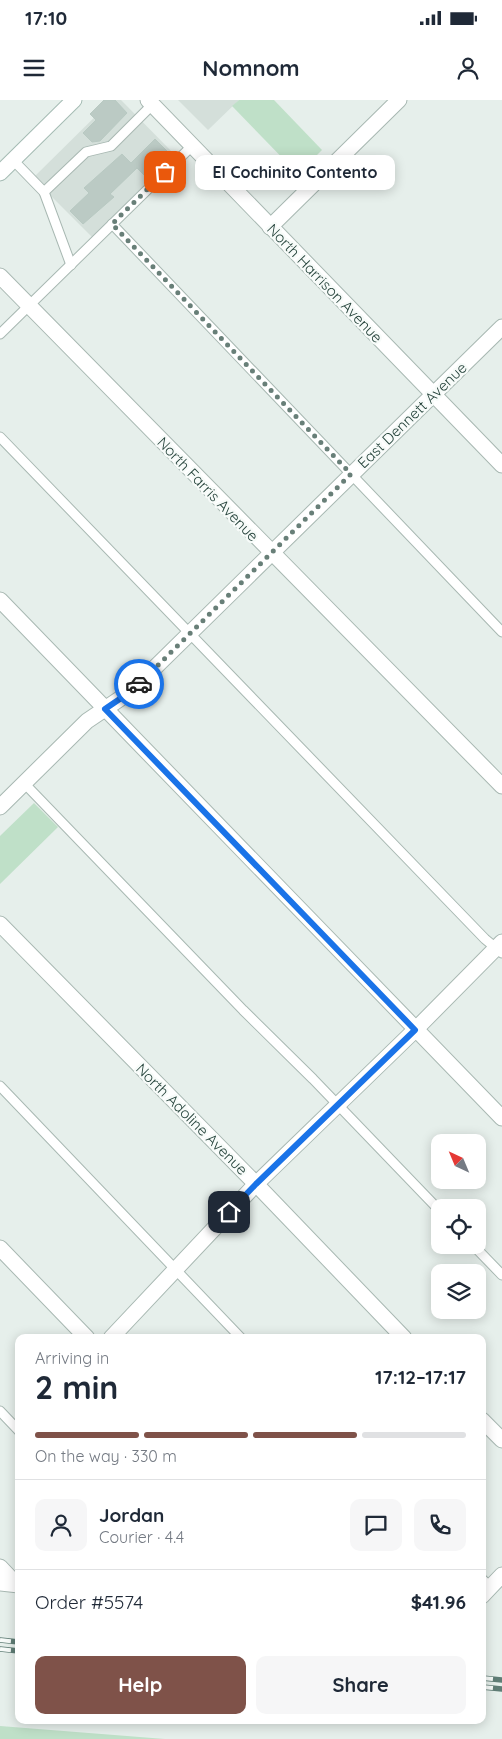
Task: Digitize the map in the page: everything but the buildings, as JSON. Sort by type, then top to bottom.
[{"type":"street","points":[[0,173],[74,100]]},
{"type":"street","points":[[270,227],[399,100]]},
{"type":"street","name":"North Harrison Avenue","points":[[150,102],[502,465]]},
{"type":"street","name":"North Farris Avenue","points":[[0,276],[502,786]]},
{"type":"street","name":"East Dennett Avenue","points":[[0,807],[87,721],[130,692],[502,327]]},
{"type":"street","points":[[0,600],[502,1118]]},
{"type":"street","name":"North Adoline Avenue","points":[[0,924],[256,1184],[400,1334]]},
{"type":"street","points":[[114,1334],[256,1184],[500,948]]},
{"type":"street","points":[[0,1248],[83,1334]]},
{"type":"street","points":[[486,1424],[502,1440]]},
{"type":"street","points":[[0,1568],[15,1582]]},
{"type":"street","points":[[486,1586],[502,1575]]},
{"type":"street","points":[[0,1583],[15,1585]]},
{"type":"lane","points":[[44,192],[86,152],[111,146],[150,102]]},
{"type":"lane","points":[[0,334],[192,146]]},
{"type":"lane","points":[[13,160],[44,192],[71,265]]},
{"type":"lane","points":[[112,224],[502,632]]},
{"type":"lane","points":[[0,437],[190,633],[202,648],[485,938],[500,948]]},
{"type":"lane","points":[[24,783],[236,1004],[313,1079],[431,1202]]},
{"type":"lane","points":[[0,1086],[237,1334]]},
{"type":"lane","points":[[482,1254],[502,1275]]},
{"type":"lane","points":[[0,1412],[15,1427]]},
{"type":"shaded area","points":[[112,100],[121,100],[175,155],[92,237],[33,178]]},
{"type":"shaded area","points":[[178,100],[239,100],[208,130]]},
{"type":"green space","points":[[239,100],[274,100],[322,150],[298,174],[232,106]]},
{"type":"green space","points":[[34,803],[58,827],[0,884],[0,836]]},
{"type":"green space","points":[[0,1726],[165,1739],[0,1739]]},
{"type":"railway","points":[[0,1640],[15,1642]]},
{"type":"railway","points":[[0,1649],[15,1651]]},
{"type":"railway","points":[[486,1678],[502,1680]]},
{"type":"railway","points":[[486,1687],[502,1689]]},
{"type":"way so far","points":[[139,684],[351,474],[112,224],[165,172]]},
{"type":"place","name":"El Cochinito Contento","points":[[165,172]]},
{"type":"route","points":[[139,684],[105,709],[415,1030],[229,1212]]}]
